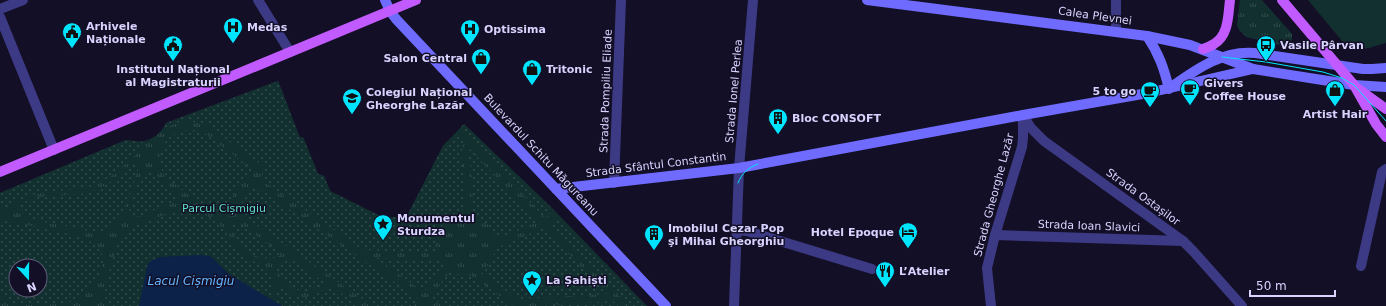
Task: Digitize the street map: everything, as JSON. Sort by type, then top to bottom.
[{"type":"main road","points":[[0,172],[416,0]]},
{"type":"main road","points":[[1203,49],[1221,39],[1224,32],[1230,0]]},
{"type":"main road","points":[[1282,0],[1354,85],[1376,124],[1386,137]]},
{"type":"main road","points":[[1354,85],[1386,109]]},
{"type":"street","points":[[0,9],[23,0]]},
{"type":"street","points":[[258,0],[290,52]]},
{"type":"street","name":"Bulevardul Schitu Măgureanu","points":[[386,0],[390,11],[666,306]]},
{"type":"street","name":"Strada Pompiliu Eliade","points":[[614,183],[621,0]]},
{"type":"street","name":"Strada Ionel Perlea","points":[[734,306],[738,184],[753,0]]},
{"type":"street","name":"Calea Plevnei","points":[[867,0],[1147,36],[1175,41],[1203,49],[1222,58],[1253,69],[1354,85],[1386,87]]},
{"type":"street","points":[[1116,0],[1116,31]]},
{"type":"street","points":[[0,17],[54,150]]},
{"type":"street","points":[[1147,36],[1161,59],[1169,89],[1191,73],[1230,54],[1246,52],[1372,69],[1386,68]]},
{"type":"street","name":"Calea Plevnei","points":[[1023,115],[1169,89],[1253,69]]},
{"type":"street","name":"Strada Sfântul Constantin","points":[[556,189],[739,168],[1023,115]]},
{"type":"street","name":"Strada Gheorghe Lazăr","points":[[991,306],[987,268],[995,235],[1022,147],[1023,115]]},
{"type":"street","name":"Strada Ostașilor","points":[[1023,115],[1031,128],[1044,141],[1183,241],[1242,306]]},
{"type":"street","points":[[1361,266],[1382,172],[1386,169]]},
{"type":"street","points":[[736,230],[747,231],[872,269]]},
{"type":"street","name":"Strada Ioan Slavici","points":[[995,235],[1183,241]]},
{"type":"green space","points":[[1240,0],[1262,0],[1292,34],[1292,40],[1281,45],[1246,37],[1239,30],[1237,25]]},
{"type":"green space","points":[[1308,0],[1386,0],[1386,43],[1364,49],[1354,48],[1348,45],[1342,41]]},
{"type":"green space","name":"Parcul Cișmigiu","points":[[278,81],[300,138],[303,137],[318,174],[324,176],[330,191],[384,218],[407,216],[443,146],[464,124],[554,210],[647,306],[0,306],[0,193],[126,140],[138,142],[144,141],[154,137],[163,129],[166,123]]},
{"type":"green space","points":[[278,81],[300,138],[303,137],[318,174],[324,176],[330,191],[384,218],[407,216],[443,146],[456,133],[464,143],[461,154],[465,181],[464,215],[451,219],[441,227],[436,239],[436,253],[363,250],[259,178],[266,168],[205,124],[187,121],[179,122],[164,129],[166,123]]},
{"type":"green space","points":[[464,124],[554,210],[545,218],[463,131],[461,127]]},
{"type":"green space","points":[[188,130],[196,130],[207,135],[252,169],[221,213],[218,214],[188,194],[163,173],[160,159],[163,146],[168,139],[174,135]]},
{"type":"green space","points":[[126,140],[143,142],[142,147],[138,153],[110,177],[90,187],[32,195],[0,209],[0,193]]},
{"type":"green space","points":[[470,149],[538,222],[495,240],[490,227],[484,221],[472,216],[473,181],[468,155]]},
{"type":"green space","points":[[137,164],[139,167],[127,202],[112,227],[106,230],[89,231],[44,222],[24,215],[20,212],[20,206],[33,199],[93,191],[116,178],[133,165]]},
{"type":"green space","points":[[148,171],[154,174],[179,200],[140,216],[131,216],[129,213],[138,184]]},
{"type":"green space","points":[[254,185],[419,299],[414,306],[373,306],[236,211]]},
{"type":"green space","points":[[186,209],[191,209],[202,213],[213,219],[222,227],[241,254],[266,269],[272,282],[271,299],[229,274],[210,256],[201,255],[147,267],[139,306],[107,306],[105,291],[107,279],[123,234],[127,230],[143,223]]},
{"type":"green space","points":[[559,216],[647,306],[629,306],[550,224]]},
{"type":"green space","points":[[0,221],[13,222],[74,236],[95,244],[101,251],[103,259],[99,276],[87,291],[73,301],[54,304],[21,305],[0,295]]},
{"type":"green space","points":[[232,223],[240,224],[277,250],[280,253],[279,256],[262,258],[247,251],[236,238]]},
{"type":"green space","points":[[544,228],[607,294],[518,299],[479,272],[490,262],[494,256],[496,248]]},
{"type":"green space","points":[[375,258],[440,261],[444,265],[424,292]]},
{"type":"green space","points":[[288,259],[292,260],[324,282],[310,291],[302,291],[291,287],[282,279],[276,264]]},
{"type":"green space","points":[[450,271],[455,274],[470,275],[514,306],[444,306],[431,297]]},
{"type":"green space","points":[[331,286],[359,306],[282,306],[277,303],[277,292],[281,288],[295,295],[306,298]]},
{"type":"green space","points":[[613,301],[618,306],[539,306]]},
{"type":"water","name":"Lacul Cișmigiu","points":[[210,256],[229,274],[282,306],[139,306],[149,262],[160,257]]},
{"type":"tram line","points":[[1222,57],[1266,62],[1323,72],[1342,78],[1354,85],[1386,121]]},
{"type":"tram line","points":[[738,183],[741,176],[746,171],[758,164]]},
{"type":"place","name":"Medas","points":[[233,44]]},
{"type":"place","name":"Optissima","points":[[470,46]]},
{"type":"place","name":"Arhivele Naționale","points":[[72,49]]},
{"type":"place","name":"Institutul Național al Magistraturii","points":[[173,62]]},
{"type":"place","name":"Vasile Pârvan","points":[[1266,62]]},
{"type":"place","name":"Salon Central","points":[[481,75]]},
{"type":"place","name":"Tritonic","points":[[532,86]]},
{"type":"place","name":"Givers Coffee House","points":[[1190,106]]},
{"type":"place","name":"Artist Hair","points":[[1335,107]]},
{"type":"place","name":"5 to go","points":[[1150,108]]},
{"type":"place","name":"Colegiul Național Gheorghe Lazăr","points":[[352,115]]},
{"type":"place","name":"Bloc CONSOFT","points":[[778,135]]},
{"type":"place","name":"Monumentul Sturdza","points":[[383,241]]},
{"type":"place","name":"Hotel Epoque","points":[[908,249]]},
{"type":"place","name":"Imobilul Cezar Pop şi Mihai Gheorghiu","points":[[654,251]]},
{"type":"place","name":"L’Atelier","points":[[885,288]]},
{"type":"place","name":"La Șahiști","points":[[532,297]]}]
